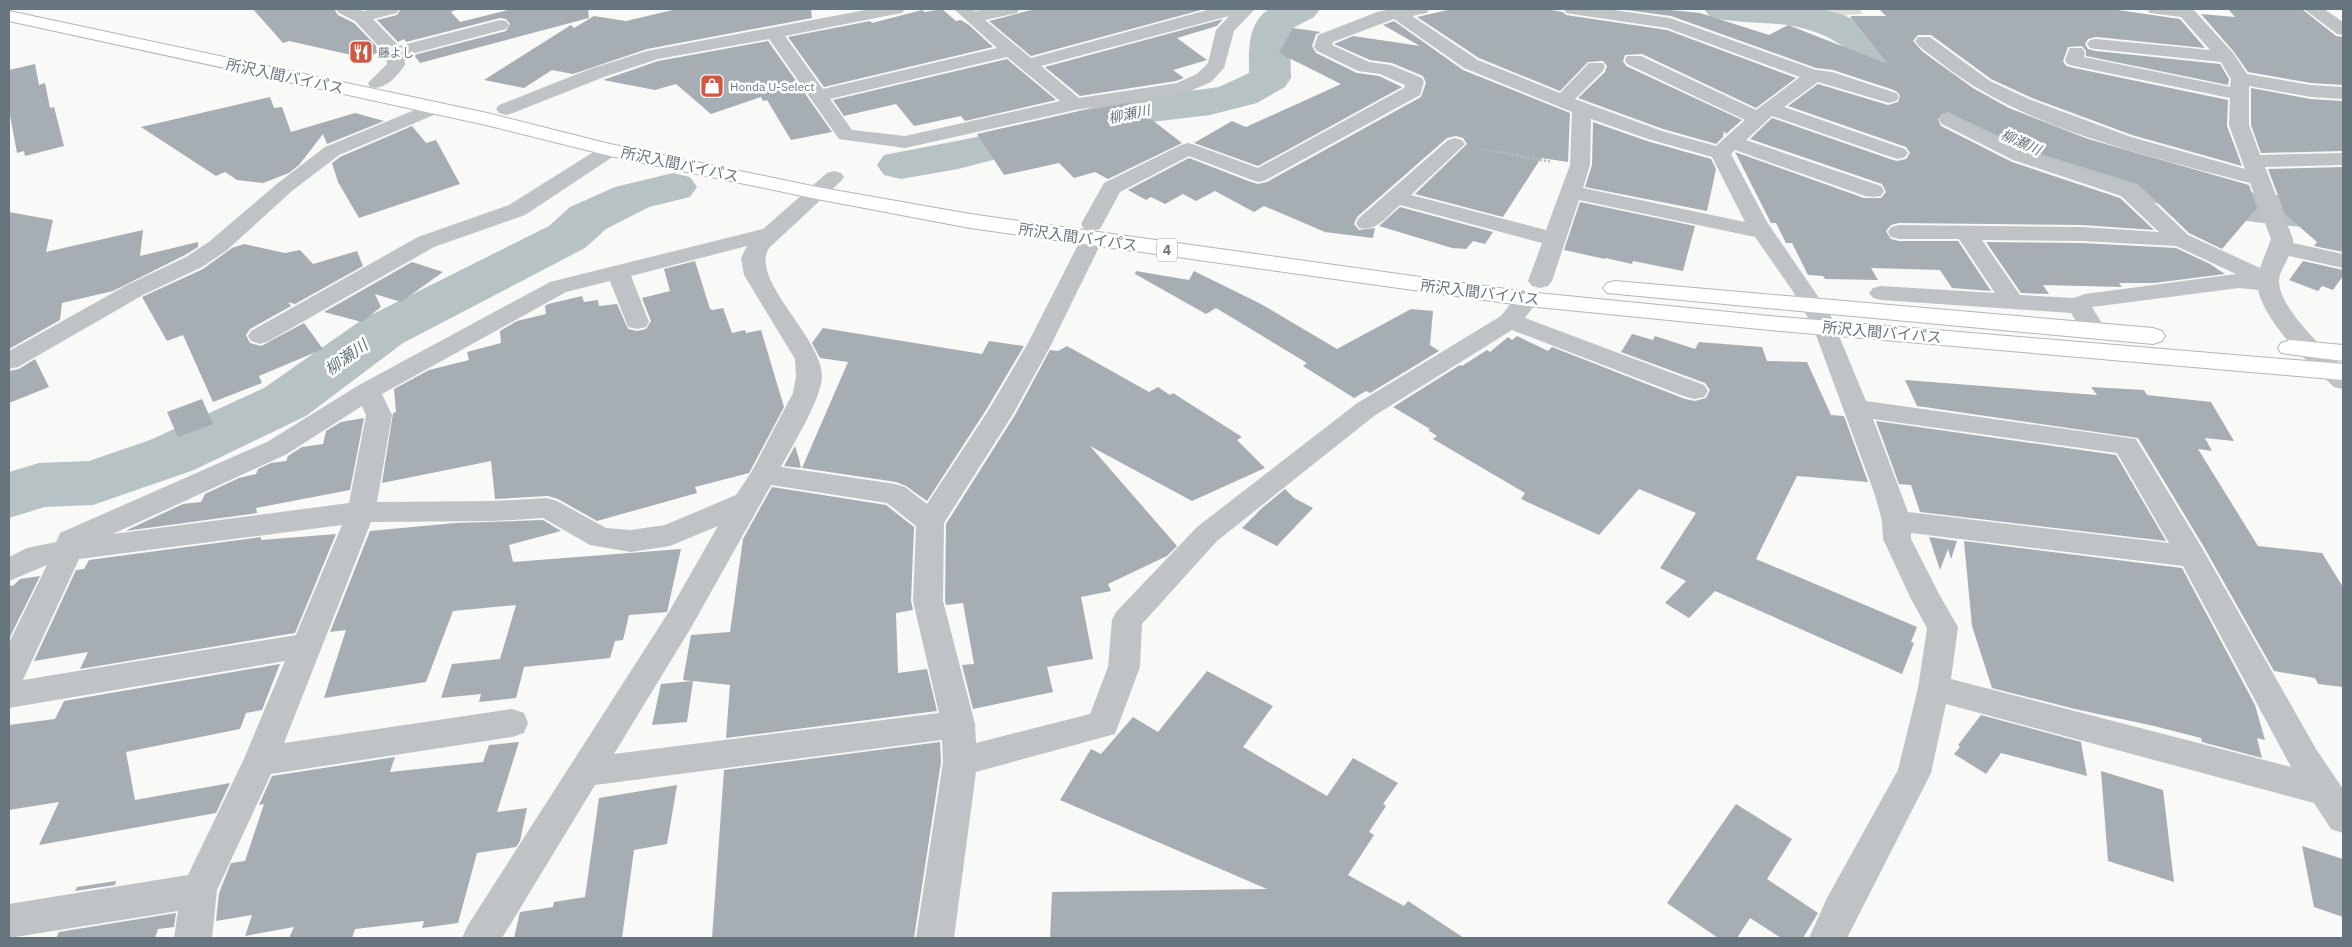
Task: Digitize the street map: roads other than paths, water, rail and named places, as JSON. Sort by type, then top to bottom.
[{"type":"main road","name":"所沢入間バイパス","points":[[48,9],[377,83],[506,109],[970,221],[1092,232],[1533,290],[2341,369]]},
{"type":"main road","name":"所沢入間バイパス","points":[[9,16],[434,108],[610,150],[826,185]]},
{"type":"main road","name":"所沢入間バイパス","points":[[1820,317],[2094,330],[2313,350]]},
{"type":"street","points":[[353,13],[392,9]]},
{"type":"street","points":[[506,109],[597,73],[653,55],[896,9]]},
{"type":"street","points":[[967,13],[1011,9]]},
{"type":"street","points":[[774,33],[846,135],[905,142],[1075,104],[1181,88],[1204,78],[1217,64],[1224,30],[1245,9]]},
{"type":"street","points":[[1028,64],[1219,12],[1245,9]]},
{"type":"street","points":[[935,938],[960,762],[958,724],[928,601],[930,522],[1000,414],[1039,345],[1112,188],[1188,149],[1260,176],[1413,91],[1415,82],[1384,69],[1364,67],[1323,46],[1324,40],[1383,16],[1421,9]]},
{"type":"street","points":[[1572,9],[1670,23],[1819,76],[1889,97]]},
{"type":"street","points":[[2156,9],[2185,11],[2227,57],[2240,87],[2239,125],[2281,239],[2267,282]]},
{"type":"street","points":[[2312,9],[2343,30]]},
{"type":"street","points":[[353,13],[395,53],[396,65],[377,83]]},
{"type":"street","points":[[967,13],[1075,104]]},
{"type":"street","points":[[1396,13],[1471,64],[1573,105],[1656,135],[1726,148],[1873,191]]},
{"type":"street","points":[[395,53],[500,25]]},
{"type":"street","points":[[1924,41],[1990,89],[2038,110],[2160,152],[2257,170],[2343,159]]},
{"type":"street","points":[[2096,44],[2227,57]]},
{"type":"street","points":[[819,96],[1012,50]]},
{"type":"street","points":[[2076,52],[2074,60],[2240,87],[2343,93]]},
{"type":"street","points":[[1634,60],[1763,113],[1898,153]]},
{"type":"street","points":[[1726,148],[1763,113],[1819,76],[1844,65]]},
{"type":"street","points":[[960,762],[1103,724],[1124,667],[1127,620],[1207,534],[1365,410],[1510,321],[1533,290],[1571,192],[1580,165],[1573,105],[1596,67]]},
{"type":"street","points":[[9,361],[135,290],[194,262],[218,246],[284,187],[332,150],[434,108]]},
{"type":"street","points":[[1949,120],[2020,156],[2129,191],[2180,240],[2267,282],[2283,317],[2313,350],[2341,369]]},
{"type":"street","points":[[1367,223],[1455,144]]},
{"type":"street","points":[[1726,148],[1762,232],[1820,317],[1888,494],[1896,521],[1897,539],[1926,599],[1944,627],[1934,688],[1914,772],[1840,910],[1828,938]]},
{"type":"street","points":[[260,336],[426,242],[517,210],[610,150]]},
{"type":"street","points":[[481,938],[681,618],[746,502],[764,474],[806,393],[809,376],[807,359],[756,275],[751,263],[754,253],[770,234],[826,185]]},
{"type":"street","points":[[1571,192],[1762,232]]},
{"type":"street","points":[[1397,198],[1554,239]]},
{"type":"street","points":[[1899,232],[2082,234],[2180,240]]},
{"type":"street","points":[[1966,232],[2013,302]]},
{"type":"street","points":[[9,570],[277,448],[368,391],[558,287],[770,234]]},
{"type":"street","points":[[2281,239],[2343,261]]},
{"type":"street","points":[[618,272],[638,322]]},
{"type":"street","points":[[1881,293],[2080,306],[2085,301],[2099,298],[2239,282],[2267,282]]},
{"type":"street","points":[[2080,306],[2094,330]]},
{"type":"street","points":[[1510,321],[1695,391]]},
{"type":"street","points":[[193,938],[199,890],[260,761],[361,512],[379,415],[368,391]]},
{"type":"street","points":[[1855,408],[2126,445],[2192,556],[2300,750],[2343,818]]},
{"type":"street","points":[[764,474],[895,494],[930,522]]},
{"type":"street","points":[[37,556],[69,550],[361,512],[494,511],[547,508],[600,538],[631,540],[670,535],[746,502]]},
{"type":"street","points":[[1896,521],[2192,556]]},
{"type":"street","points":[[9,675],[69,550]]},
{"type":"street","points":[[9,695],[308,645]]},
{"type":"street","points":[[1934,688],[2325,792]]},
{"type":"street","points":[[260,761],[512,724]]},
{"type":"street","points":[[584,772],[958,724]]},
{"type":"street","points":[[9,922],[199,890]]},
{"type":"waterway","name":"柳瀬川","points":[[901,165],[967,153],[1080,123],[1122,114],[1210,102],[1242,94],[1270,78],[1270,44],[1274,27],[1279,20],[1300,9]]},
{"type":"waterway","name":"柳瀬川","points":[[1724,9],[1794,14],[1844,29],[1865,42],[1910,82],[1946,105],[1992,129],[2088,169],[2189,197],[2291,212],[2343,214]]},
{"type":"waterway","name":"柳瀬川","points":[[9,496],[39,485],[93,483],[172,455],[285,402],[383,331],[567,237],[588,218],[632,197],[673,187]]},
{"type":"place","name":"藤よし","points":[[361,52]]},
{"type":"place","name":"Honda U-Select","points":[[712,86]]}]
